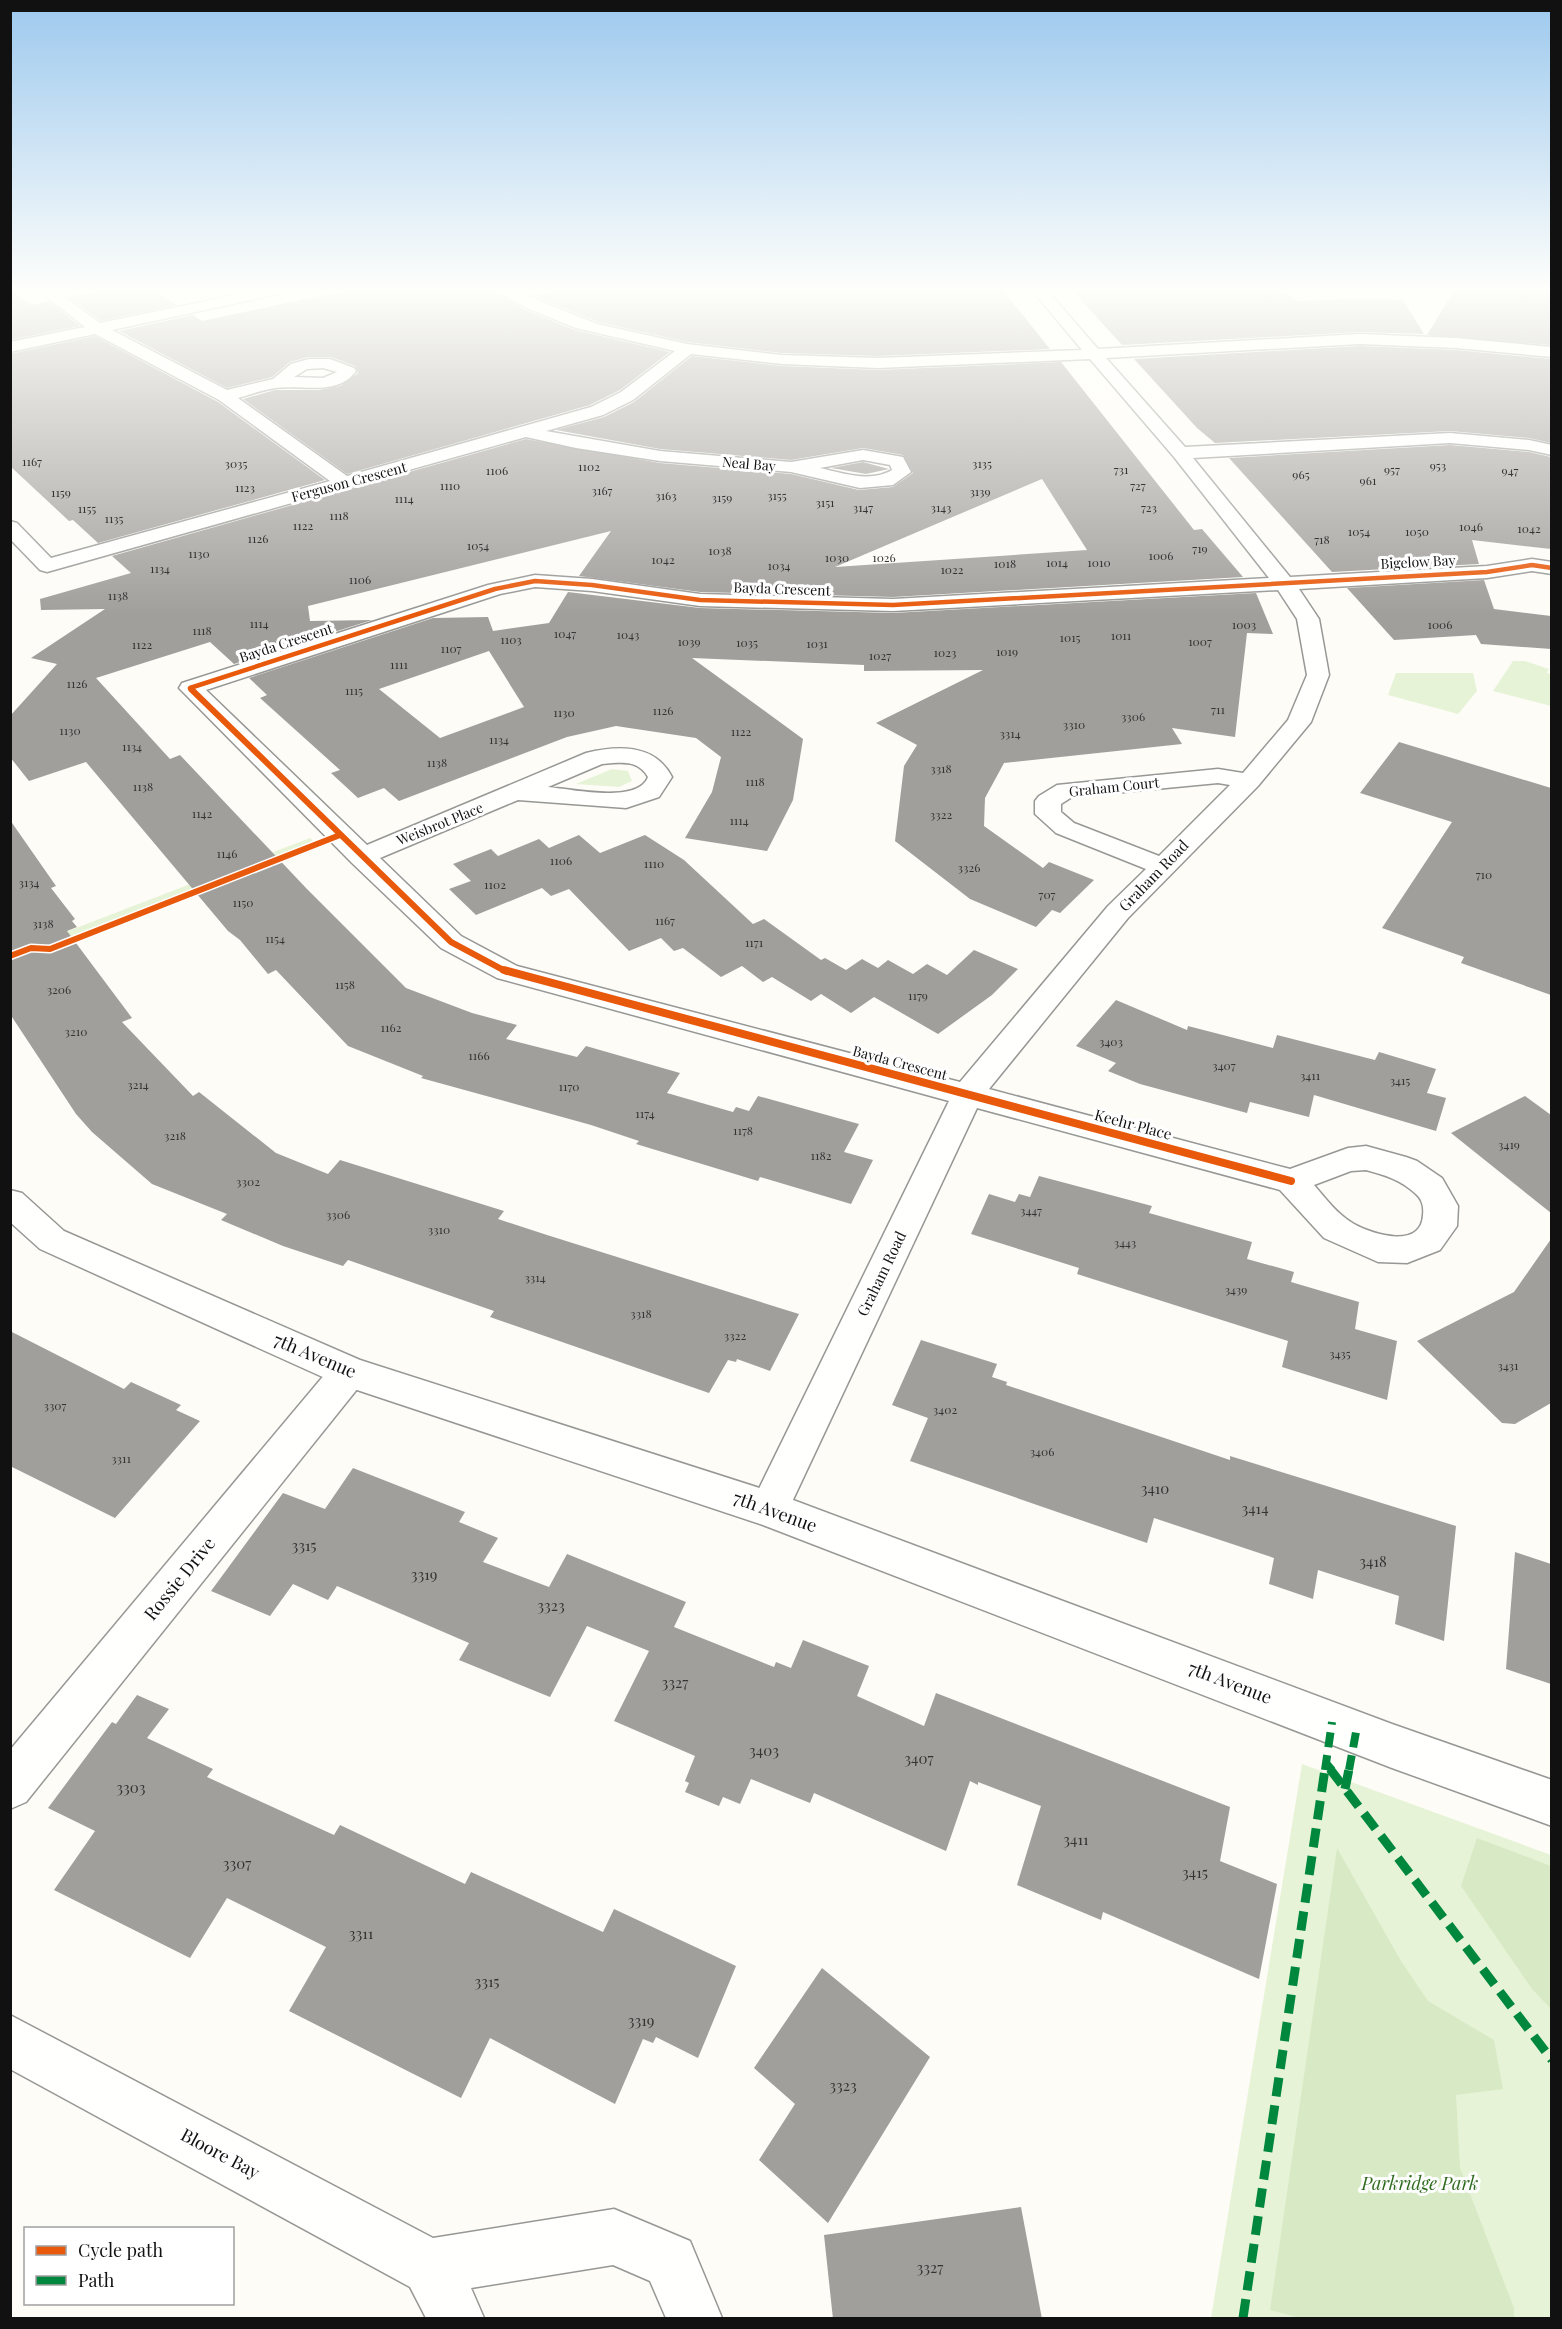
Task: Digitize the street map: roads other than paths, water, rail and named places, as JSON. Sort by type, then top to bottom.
[{"type":"street","points":[[227,398],[345,483]]},
{"type":"street","name":"Ferguson Crescent","points":[[10,527],[47,566],[529,432],[597,411],[621,398]]},
{"type":"street","name":"Graham Road","points":[[769,1509],[967,1095],[1111,921],[1162,866],[1249,782],[1299,722],[1318,675],[1308,620],[1285,584],[1180,453],[1132,398]]},
{"type":"street","name":"Neal Bay","points":[[529,432],[576,443],[660,456],[791,467],[860,482],[886,481],[902,472],[897,461],[863,455],[791,467]]},
{"type":"street","points":[[1180,453],[1450,438],[1529,445],[1551,450]]},
{"type":"street","name":"Bigelow Bay","points":[[1285,584],[1487,572],[1532,565],[1551,568]]},
{"type":"street","name":"Bigelow Bay","points":[[1487,572],[1530,585]]},
{"type":"street","name":"Bayda Crescent","points":[[967,1095],[507,972],[451,942],[361,857],[190,688],[495,589],[535,581],[592,585],[700,600],[893,605],[1285,584]]},
{"type":"street","name":"Graham Court","points":[[1162,866],[1065,828],[1047,814],[1048,801],[1066,790],[1218,776],[1249,782]]},
{"type":"street","name":"Weisbrot Place","points":[[361,857],[518,792]]},
{"type":"street","name":"Keehr Place","points":[[967,1095],[1291,1181]]},
{"type":"street","name":"7th Avenue","points":[[10,1202],[52,1240],[349,1372],[769,1509],[1392,1746],[1551,1803]]},
{"type":"street","name":"Rossie Drive","points":[[10,1786],[349,1372]]},
{"type":"street","name":"Bloore Bay","points":[[10,2041],[430,2267]]},
{"type":"street","points":[[456,2319],[430,2267],[614,2237],[670,2260],[694,2319]]},
{"type":"park label","name":"Parkridge Park","points":[[1420,2184]]}]
